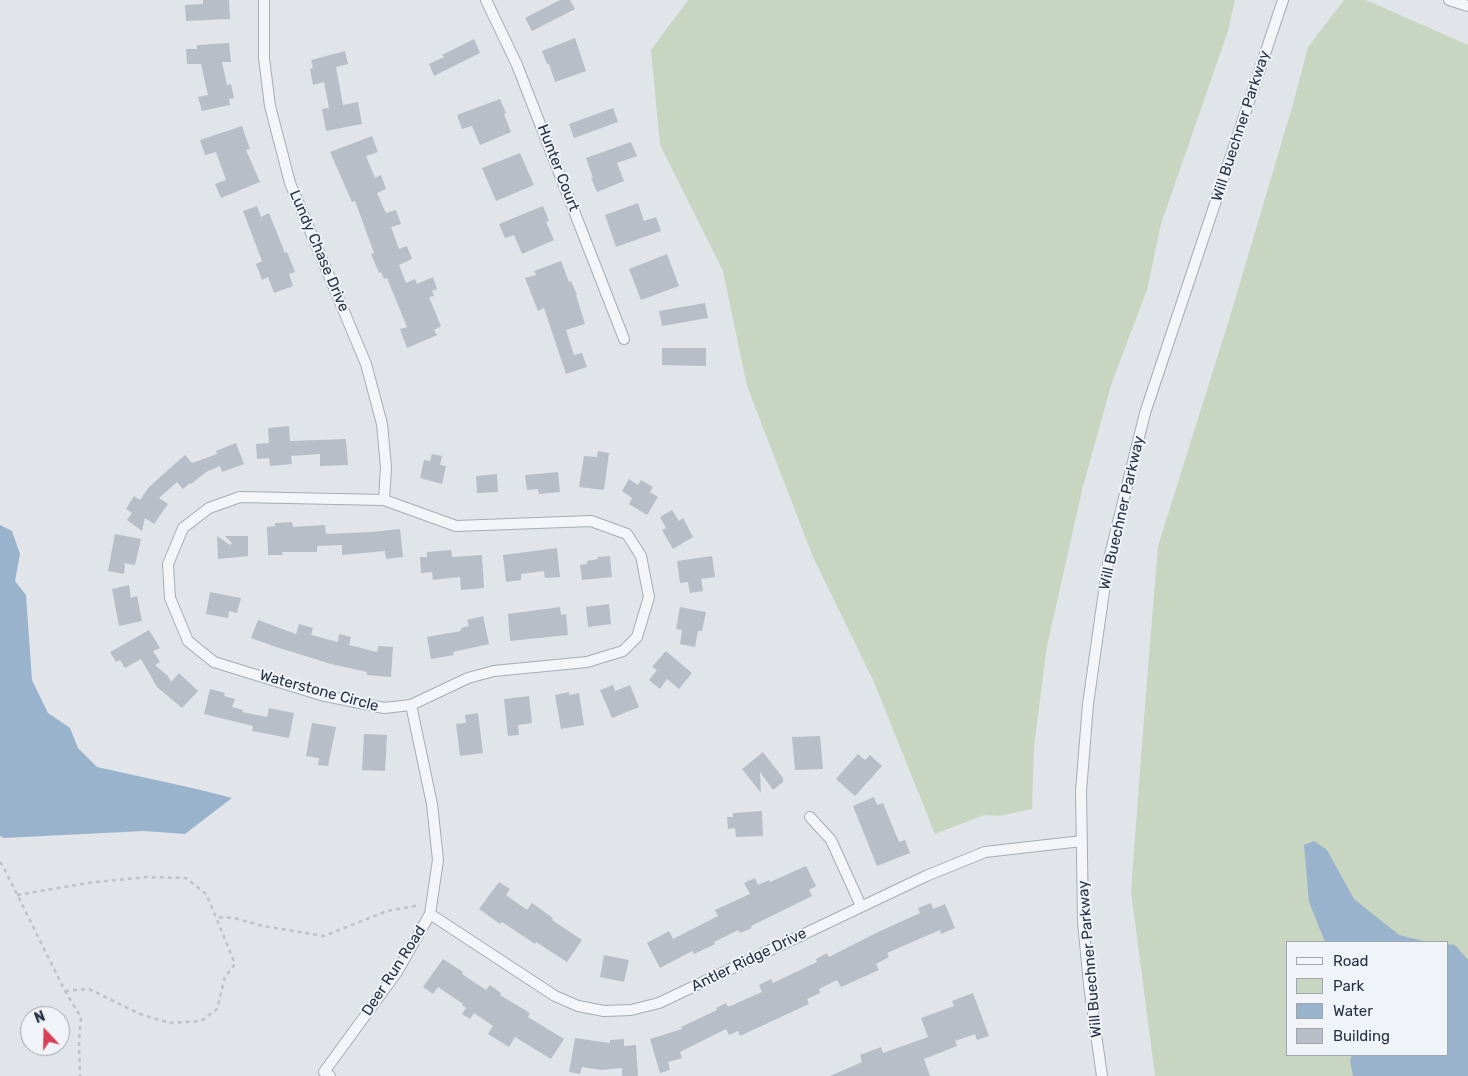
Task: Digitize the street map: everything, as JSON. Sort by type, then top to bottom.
[{"type":"street","name":"Lundy Chase Drive","points":[[264,0],[264,58],[270,106],[290,183],[366,364],[382,424],[386,467],[384,500]]},
{"type":"street","name":"Hunter Court","points":[[486,0],[518,65],[624,339]]},
{"type":"street","name":"Will Buechner Parkway","points":[[1102,1076],[1089,985],[1083,921],[1081,791],[1088,704],[1108,563],[1144,413],[1283,0]]},
{"type":"street","points":[[1449,0],[1468,6]]},
{"type":"street","name":"Waterstone Circle","points":[[240,497],[384,500],[456,526],[591,521],[628,534],[641,556],[649,597],[637,637],[622,651],[587,662],[494,671],[468,678],[411,704],[384,708],[321,695],[214,662],[188,641],[170,598],[168,564],[183,528],[208,508],[240,497]]},
{"type":"street","name":"Deer Run Road","points":[[330,1076],[324,1072],[397,972],[430,914],[438,860],[432,804],[411,704]]},
{"type":"street","points":[[810,818],[832,840],[861,906]]},
{"type":"street","name":"Antler Ridge Drive","points":[[430,914],[555,996],[578,1006],[604,1011],[631,1010],[659,1003],[861,906],[926,876],[985,852],[1082,842]]},
{"type":"path","points":[[0,862],[65,991],[81,1017],[79,1041],[80,1076]]},
{"type":"path","points":[[18,895],[87,883],[146,877],[186,878],[206,894],[235,964],[225,977],[216,1009],[201,1021],[170,1023],[140,1014],[89,989],[65,991]]},
{"type":"path","points":[[216,917],[234,918],[262,926],[324,936],[387,911],[432,903]]},
{"type":"green space","points":[[688,0],[1235,0],[1228,31],[1161,224],[1147,290],[1112,382],[1083,486],[1047,646],[1034,746],[1032,809],[999,816],[984,815],[935,834],[874,682],[813,557],[747,386],[723,271],[660,145],[651,50]]},
{"type":"green space","points":[[1344,0],[1366,0],[1468,45],[1468,1076],[1155,1076],[1131,891],[1158,546],[1229,320],[1308,47]]},
{"type":"water","points":[[0,525],[12,531],[20,554],[15,581],[26,595],[32,680],[48,713],[70,728],[78,748],[97,767],[232,798],[185,834],[144,831],[4,838],[0,836]]},
{"type":"water","points":[[1314,841],[1327,850],[1354,899],[1399,935],[1423,941],[1325,941],[1309,902],[1304,845]]},
{"type":"water","points":[[1448,944],[1455,945],[1468,960],[1468,1076],[1353,1076],[1350,1060],[1352,1056],[1448,1056]]},
{"type":"building","points":[[203,0],[229,0],[230,19],[186,21],[185,5],[203,4]]},
{"type":"building","points":[[560,0],[570,0],[575,9],[532,31],[525,18]]},
{"type":"building","points":[[575,38],[586,71],[555,82],[542,51]]},
{"type":"building","points":[[474,39],[480,53],[434,76],[429,64],[444,57],[442,55]]},
{"type":"building","points":[[229,43],[231,62],[222,62],[227,85],[231,84],[234,98],[229,99],[230,105],[202,111],[198,97],[208,95],[201,64],[187,64],[186,49],[197,49],[197,45]]},
{"type":"building","points":[[345,51],[348,64],[336,67],[343,105],[358,102],[362,124],[326,131],[322,109],[329,108],[324,82],[313,85],[310,69],[313,68],[311,60]]},
{"type":"building","points":[[500,99],[511,132],[480,145],[472,126],[462,129],[457,115]]},
{"type":"building","points":[[613,108],[618,122],[574,138],[569,124]]},
{"type":"building","points":[[242,126],[250,149],[246,150],[260,182],[221,198],[215,184],[226,180],[216,152],[205,155],[200,140]]},
{"type":"building","points":[[372,136],[378,152],[366,156],[375,178],[381,175],[386,189],[377,193],[386,213],[396,210],[401,224],[391,227],[399,249],[407,246],[412,259],[399,265],[406,283],[415,279],[417,284],[433,277],[437,289],[432,291],[434,296],[429,297],[441,326],[434,330],[437,335],[407,348],[400,329],[407,327],[387,278],[384,279],[381,272],[379,273],[371,254],[374,253],[355,201],[352,202],[330,152]]},
{"type":"building","points":[[631,142],[637,156],[617,163],[624,181],[597,192],[586,158]]},
{"type":"building","points":[[520,153],[534,185],[496,201],[482,168]]},
{"type":"building","points":[[638,203],[644,221],[656,217],[661,231],[616,247],[605,215]]},
{"type":"building","points":[[257,206],[261,217],[269,213],[295,272],[289,274],[293,286],[274,293],[268,277],[262,280],[256,264],[262,261],[243,211]]},
{"type":"building","points":[[543,206],[549,221],[546,222],[554,240],[522,254],[514,235],[505,238],[499,224]]},
{"type":"building","points":[[667,254],[679,286],[641,300],[629,269]]},
{"type":"building","points":[[561,261],[569,282],[571,281],[577,295],[585,324],[566,330],[574,355],[582,353],[587,367],[566,374],[544,308],[538,311],[525,278],[536,275],[534,271]]},
{"type":"building","points":[[705,303],[708,318],[662,326],[659,311]]},
{"type":"building","points":[[662,348],[706,348],[706,366],[662,365]]},
{"type":"building","points":[[289,426],[290,441],[346,439],[348,465],[320,466],[320,454],[291,456],[292,464],[270,466],[269,458],[257,459],[256,444],[269,443],[268,428]]},
{"type":"building","points":[[236,443],[244,464],[222,472],[220,466],[206,472],[183,489],[177,482],[159,498],[168,504],[154,524],[145,518],[142,531],[127,520],[132,513],[126,509],[134,496],[140,500],[149,487],[185,455],[192,463],[217,454],[216,451]]},
{"type":"building","points":[[598,451],[609,453],[604,490],[579,487],[584,456],[597,457]]},
{"type":"building","points":[[432,454],[442,456],[440,465],[446,466],[442,484],[420,478],[424,460],[430,461]]},
{"type":"building","points":[[558,472],[560,492],[539,494],[538,489],[527,490],[525,475]]},
{"type":"building","points":[[497,474],[498,492],[477,493],[476,476]]},
{"type":"building","points":[[629,479],[638,485],[641,480],[653,487],[650,492],[658,497],[647,515],[629,504],[632,498],[622,491]]},
{"type":"building","points":[[672,510],[679,521],[683,518],[693,537],[673,549],[662,530],[666,528],[660,517]]},
{"type":"building","points":[[292,522],[293,527],[325,525],[326,534],[400,529],[403,557],[386,559],[385,551],[342,555],[342,545],[317,546],[317,552],[282,552],[283,555],[268,555],[267,527],[275,526],[275,523]]},
{"type":"building","points":[[115,534],[141,539],[135,565],[124,563],[124,574],[108,571]]},
{"type":"building","points":[[217,536],[230,545],[232,543],[225,536],[248,536],[248,556],[218,559]]},
{"type":"building","points":[[557,548],[560,577],[545,578],[544,571],[521,574],[521,580],[506,582],[503,555]]},
{"type":"building","points":[[451,550],[452,557],[482,555],[484,588],[461,590],[460,577],[433,580],[432,572],[421,573],[420,557],[427,557],[427,552]]},
{"type":"building","points":[[610,556],[612,577],[582,580],[580,565],[587,564],[587,561],[598,559],[597,557]]},
{"type":"building","points":[[712,556],[715,577],[701,579],[703,591],[690,593],[688,582],[680,583],[677,561]]},
{"type":"building","points":[[129,585],[131,598],[137,596],[142,621],[119,626],[112,589]]},
{"type":"building","points":[[210,592],[241,598],[237,613],[229,611],[228,618],[206,614]]},
{"type":"building","points":[[609,604],[611,624],[588,627],[586,607]]},
{"type":"building","points":[[560,607],[561,615],[566,614],[568,635],[510,641],[508,614]]},
{"type":"building","points":[[680,607],[706,612],[702,631],[698,631],[695,647],[680,644],[682,630],[676,629]]},
{"type":"building","points":[[483,616],[489,644],[453,652],[454,655],[431,659],[427,637],[461,631],[461,628],[469,626],[467,620]]},
{"type":"building","points":[[258,620],[296,634],[299,624],[313,628],[311,635],[338,642],[339,634],[351,637],[349,645],[377,652],[378,646],[393,647],[391,677],[367,675],[367,672],[331,664],[251,638]]},
{"type":"building","points":[[149,630],[160,648],[153,651],[160,662],[155,665],[168,676],[171,682],[179,673],[198,691],[182,708],[157,687],[141,659],[125,668],[120,660],[116,662],[110,652]]},
{"type":"building","points":[[666,651],[692,673],[679,689],[667,679],[660,689],[649,680],[657,670],[652,667]]},
{"type":"building","points":[[613,685],[615,691],[630,685],[639,707],[612,718],[600,690]]},
{"type":"building","points":[[210,689],[225,693],[224,696],[235,699],[232,707],[243,710],[242,712],[267,717],[269,708],[294,713],[289,738],[252,731],[253,726],[204,714]]},
{"type":"building","points":[[569,692],[569,695],[579,693],[584,725],[561,729],[555,695]]},
{"type":"building","points":[[529,696],[532,723],[518,725],[519,735],[508,736],[504,699]]},
{"type":"building","points":[[478,713],[483,753],[460,756],[456,724],[466,723],[465,715]]},
{"type":"building","points":[[312,723],[336,727],[328,766],[318,765],[319,758],[306,756]]},
{"type":"building","points":[[364,734],[387,735],[385,771],[362,770]]},
{"type":"building","points":[[820,736],[823,769],[795,770],[792,737]]},
{"type":"building","points":[[763,752],[783,778],[783,782],[773,790],[760,772],[761,793],[742,769]]},
{"type":"building","points":[[858,754],[865,760],[870,755],[882,766],[855,796],[836,779]]},
{"type":"building","points":[[874,797],[877,805],[883,803],[899,842],[905,840],[910,853],[877,866],[853,806]]},
{"type":"building","points":[[762,811],[763,836],[736,837],[735,828],[728,829],[727,817],[733,817],[733,813]]},
{"type":"building","points":[[806,866],[816,886],[809,890],[812,896],[751,926],[752,928],[740,933],[738,930],[714,942],[715,944],[694,954],[692,951],[660,968],[647,943],[669,931],[673,939],[718,916],[715,910],[750,894],[744,883],[755,878],[758,885],[769,880],[770,882]]},
{"type":"building","points":[[499,882],[510,889],[506,895],[527,910],[532,903],[553,918],[552,920],[582,940],[567,962],[502,922],[500,924],[479,909]]},
{"type":"building","points":[[931,903],[933,909],[945,904],[955,928],[941,934],[940,930],[887,953],[889,957],[876,964],[879,970],[841,987],[837,980],[819,989],[820,993],[807,999],[809,1004],[740,1036],[738,1031],[729,1035],[726,1029],[680,1052],[682,1058],[668,1062],[670,1070],[660,1073],[650,1039],[682,1029],[681,1027],[717,1010],[716,1008],[726,1003],[728,1007],[762,992],[759,985],[771,979],[773,983],[817,962],[816,959],[827,953],[829,957],[920,913],[918,908]]},
{"type":"building","points":[[604,955],[629,960],[624,982],[600,977]]},
{"type":"building","points":[[443,959],[486,990],[490,985],[501,993],[500,995],[530,1013],[528,1017],[564,1039],[551,1059],[515,1037],[509,1047],[488,1034],[493,1026],[474,1013],[470,1019],[462,1014],[466,1008],[463,1004],[438,987],[433,994],[423,987]]},
{"type":"building","points":[[973,993],[989,1036],[977,1040],[975,1034],[955,1041],[957,1046],[924,1059],[930,1076],[830,1076],[862,1062],[860,1055],[881,1047],[883,1053],[928,1037],[921,1018],[954,1006],[952,1001]]},
{"type":"building","points":[[575,1038],[610,1043],[610,1040],[624,1039],[624,1046],[636,1045],[638,1076],[622,1076],[622,1068],[601,1070],[582,1067],[580,1074],[569,1072]]}]
